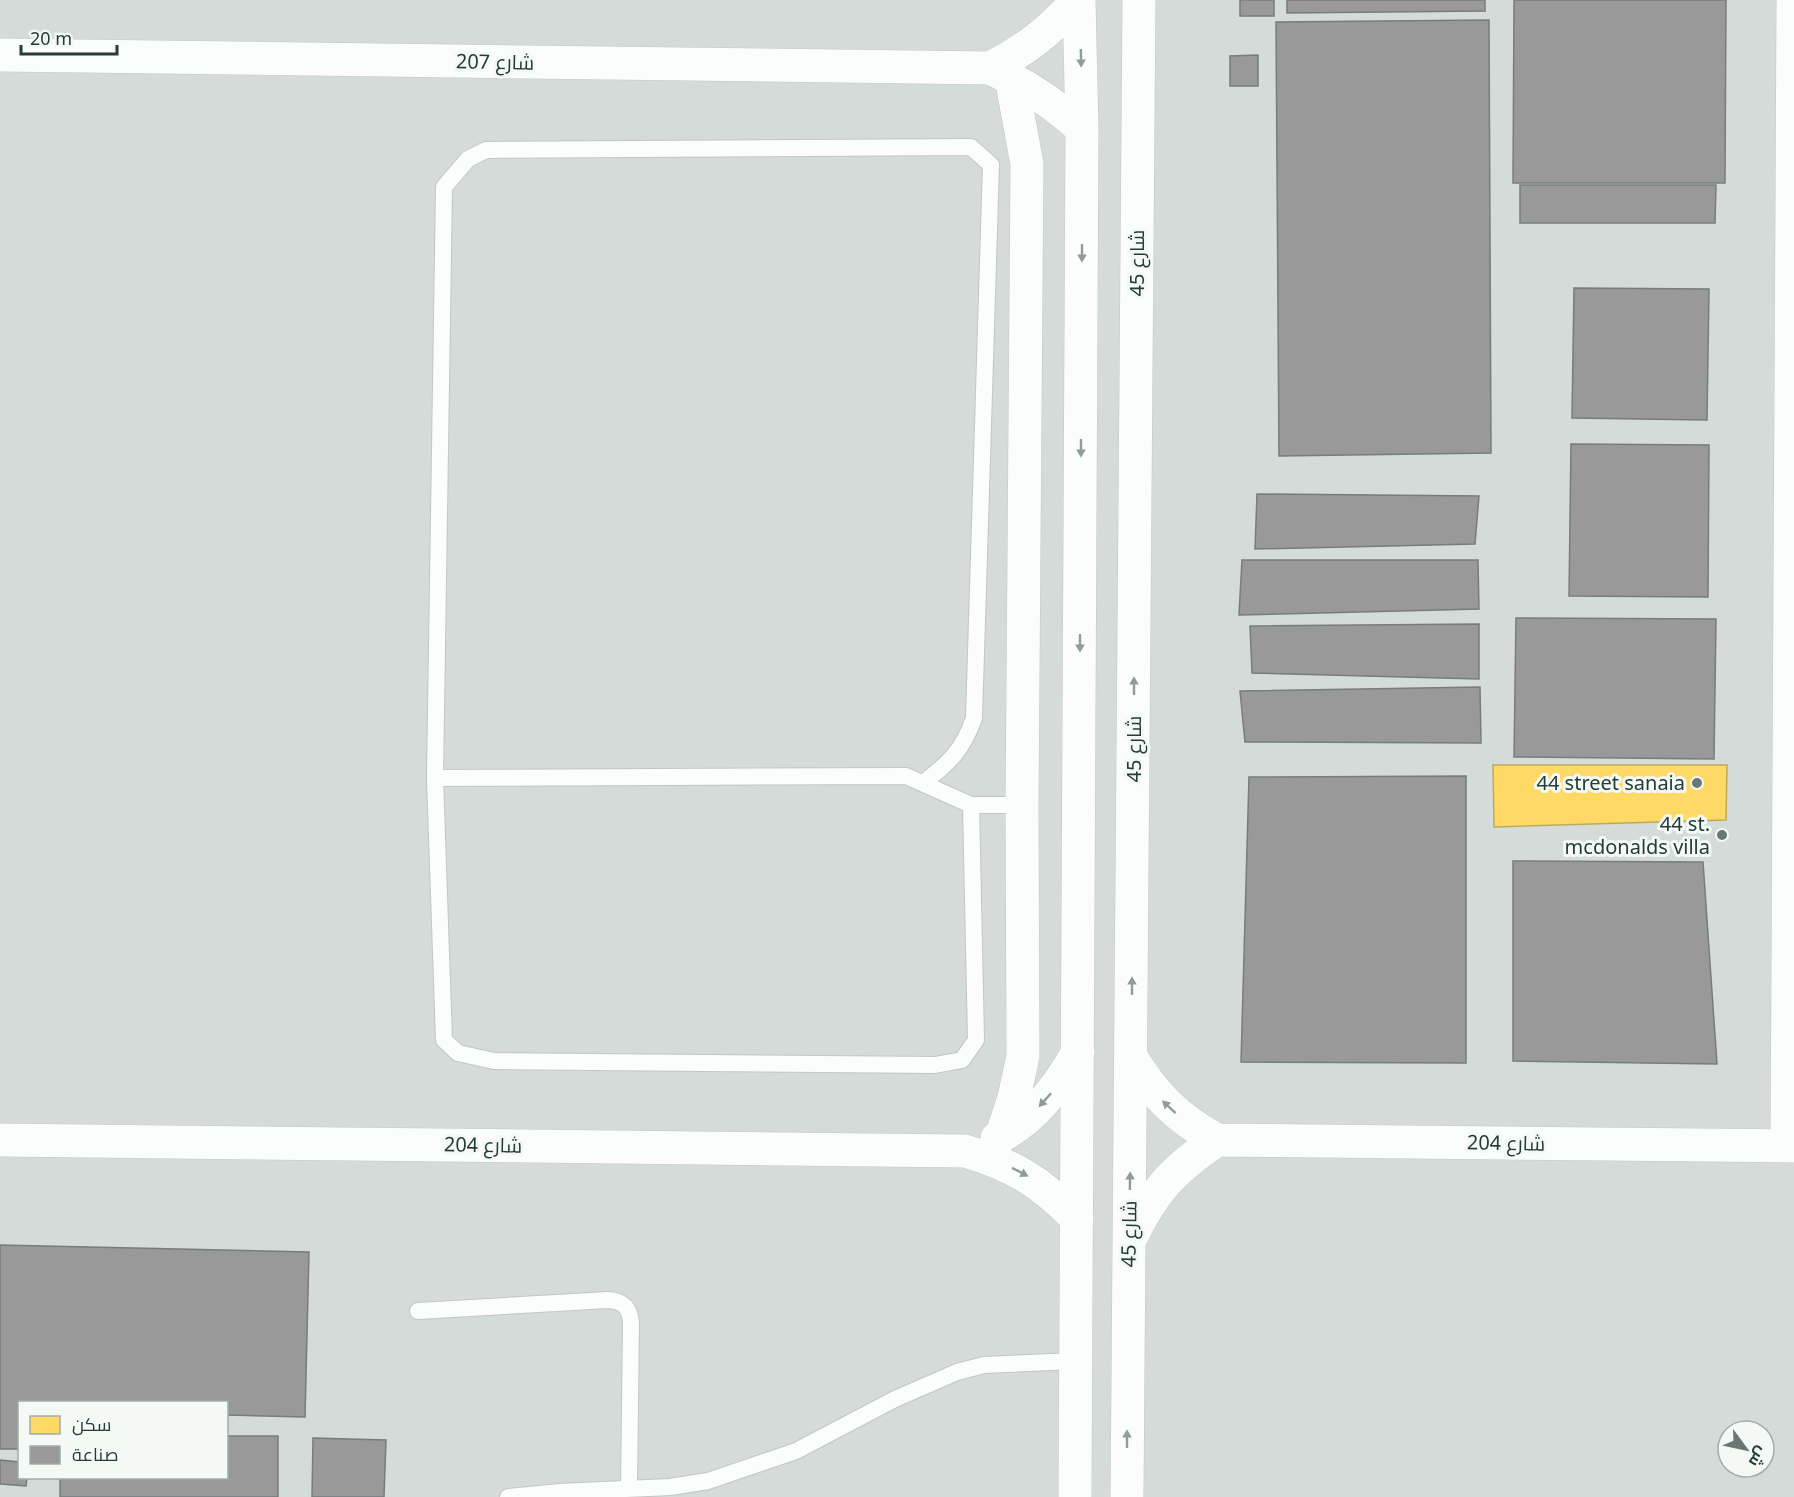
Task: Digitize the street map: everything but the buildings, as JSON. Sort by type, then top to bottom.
[{"type":"street","name":"شارع 207","points":[[0,55],[1000,73],[1048,32],[1078,0]]},
{"type":"street","points":[[1075,1497],[1082,129],[1078,0]]},
{"type":"street","name":"شارع 45","points":[[1127,1497],[1139,0]]},
{"type":"street","points":[[1791,1146],[1793,0]]},
{"type":"street","points":[[1000,73],[1049,100],[1082,129]]},
{"type":"street","points":[[1000,73],[1027,164],[1022,805],[1023,1056],[1014,1098],[1001,1137]]},
{"type":"street","name":"شارع 204","points":[[965,1151],[1001,1137],[1032,1114],[1058,1086],[1078,1052]]},
{"type":"street","name":"شارع 204","points":[[1131,1057],[1147,1083],[1167,1106],[1191,1125],[1217,1140],[1791,1146]]},
{"type":"street","name":"شارع 204","points":[[0,1140],[965,1151],[997,1161],[1027,1176],[1054,1195],[1077,1219]]},
{"type":"street","points":[[1129,1242],[1144,1211],[1164,1183],[1189,1159],[1217,1140]]},
{"type":"lane","points":[[923,783],[956,754],[968,737],[974,718],[991,165],[971,147],[486,150],[468,159],[444,188],[435,778],[444,1040],[458,1053],[494,1061],[935,1065],[962,1060],[976,1040],[971,805]]},
{"type":"lane","points":[[435,778],[906,776],[971,805],[1022,805]]},
{"type":"lane","points":[[418,1311],[608,1300],[618,1300],[625,1304],[630,1312],[631,1323],[629,1488]]},
{"type":"lane","points":[[508,1497],[670,1487],[708,1481],[796,1451],[895,1399],[957,1372],[995,1364],[1076,1361]]},
{"type":"shaded area","points":[[0,0],[1794,0],[1794,1497],[0,1497]]},
{"type":"place","name":"44 street sanaia","points":[[1697,783]]},
{"type":"place","name":"44 st. mcdonalds villa","points":[[1722,835]]}]
